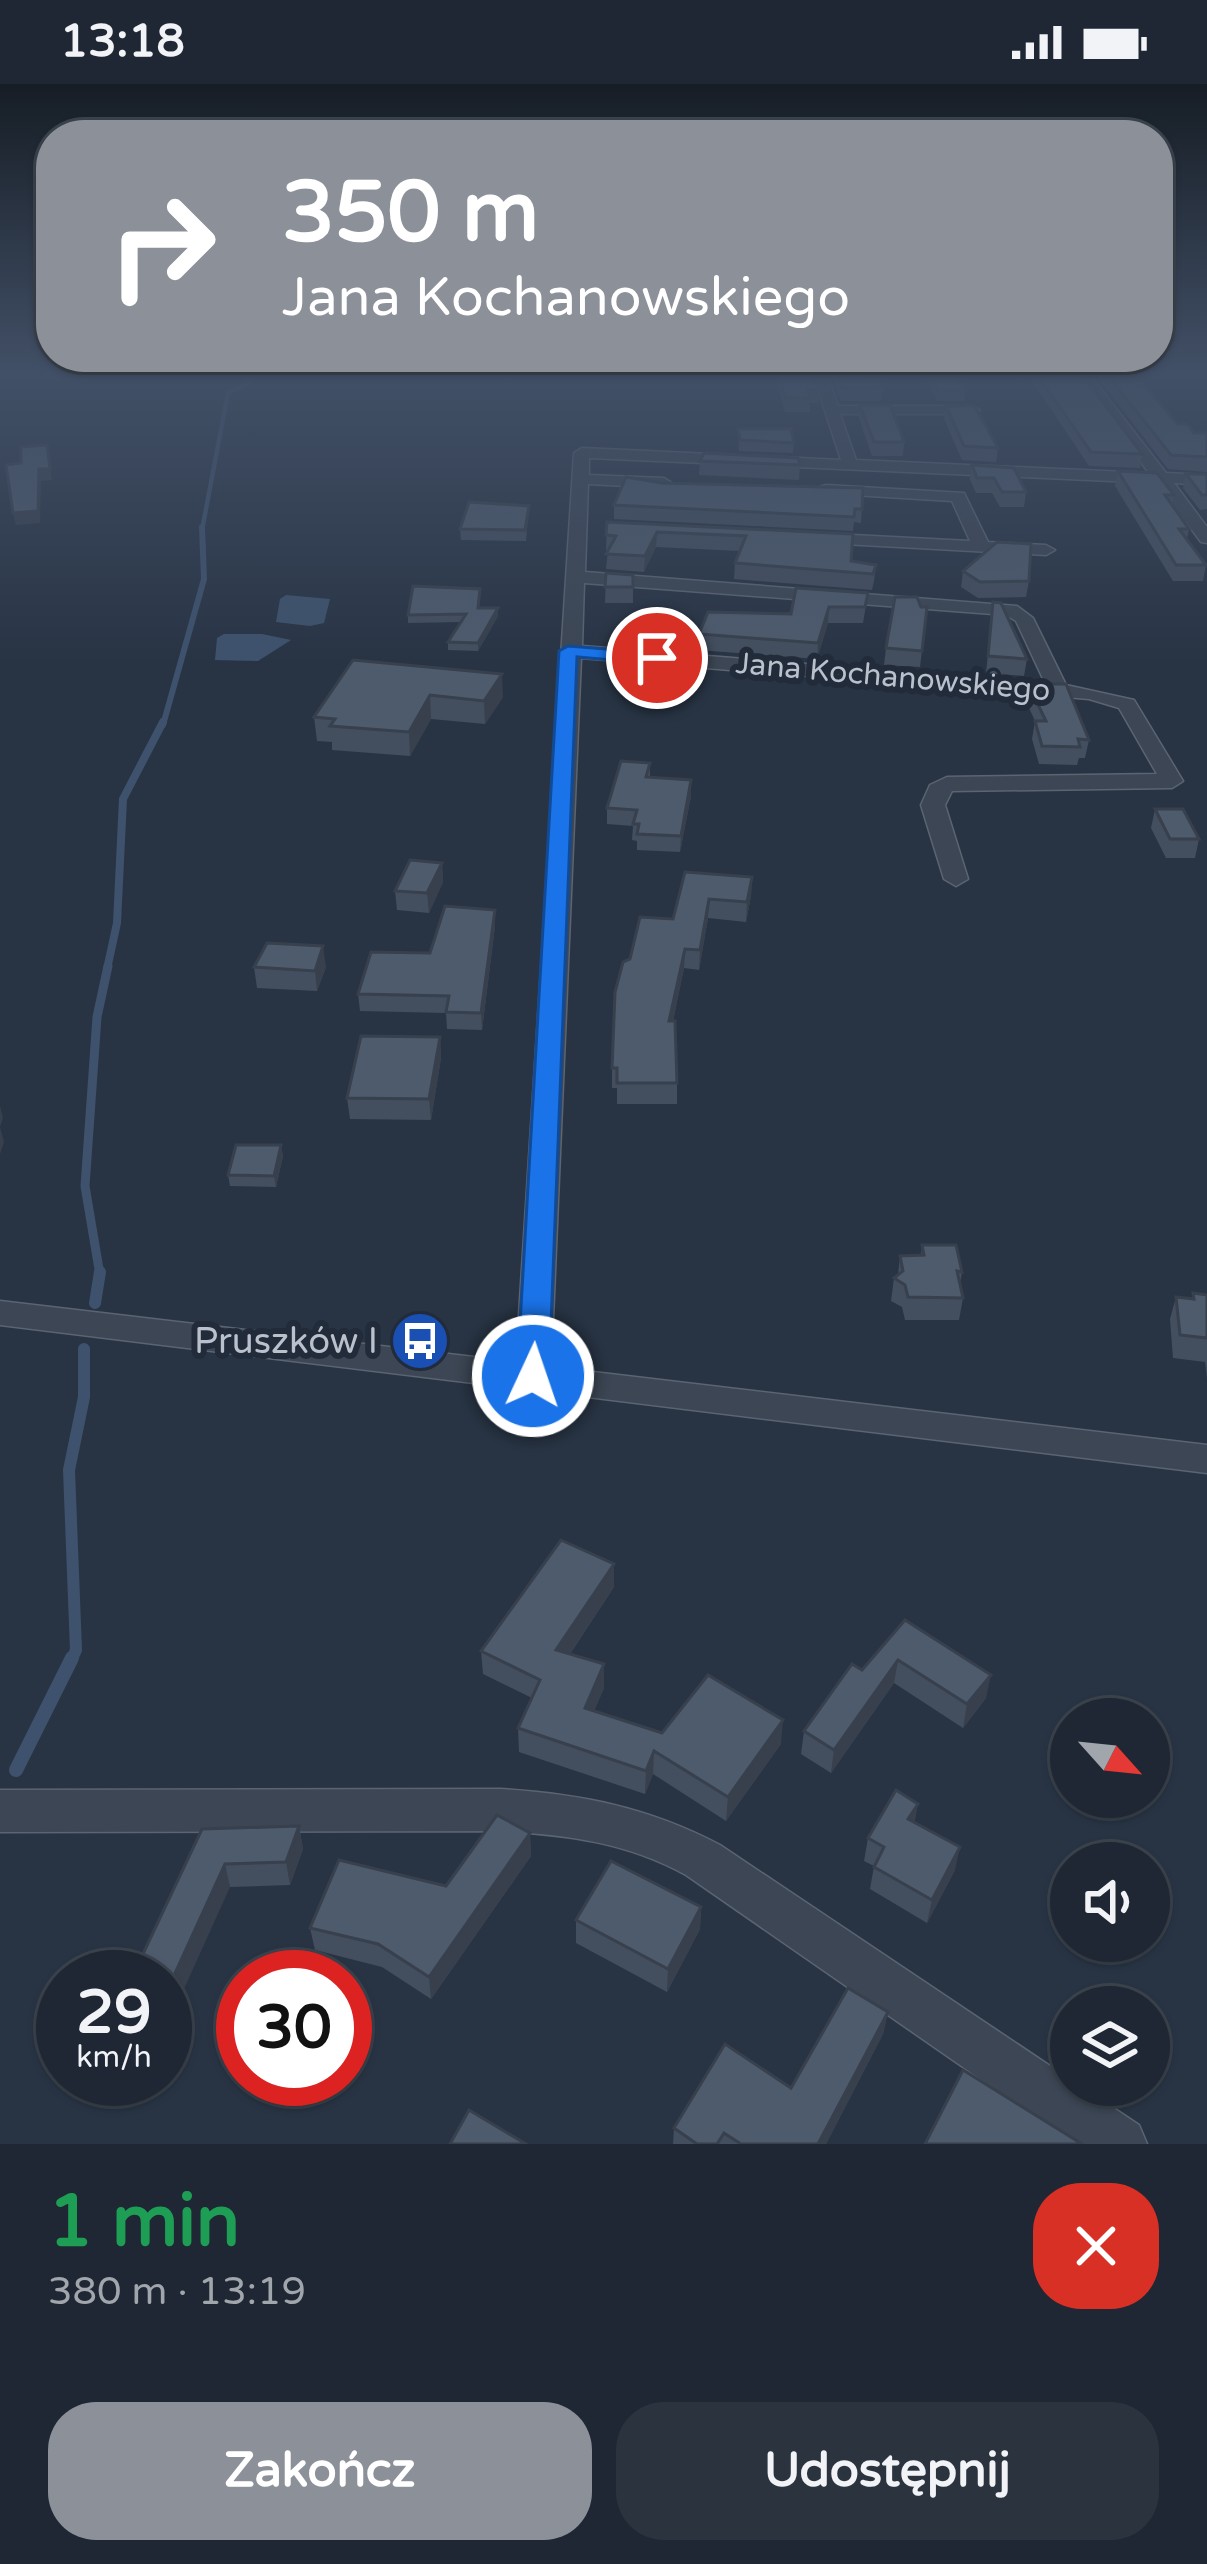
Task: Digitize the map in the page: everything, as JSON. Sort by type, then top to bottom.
[{"type":"street","points":[[533,1376],[568,651],[574,577],[591,527],[582,470]]},
{"type":"street","points":[[604,470],[677,483]]},
{"type":"street","points":[[973,470],[1207,480]]},
{"type":"street","points":[[1155,470],[1207,538]]},
{"type":"street","points":[[817,490],[958,496],[981,546]]},
{"type":"street","points":[[792,537],[1046,550]]},
{"type":"street","points":[[574,577],[1010,610],[1024,618],[1058,690]]},
{"type":"street","name":"Jana Kochanowskiego","points":[[568,651],[1058,690],[1105,695],[1127,704],[1172,782],[947,784],[938,790],[933,805],[956,879]]},
{"type":"street","points":[[0,1313],[1207,1459]]},
{"type":"street","points":[[0,1811],[500,1810],[618,1822],[657,1835],[703,1860],[1120,2144]]},
{"type":"water","points":[[286,595],[330,599],[324,623],[276,622],[280,599]]},
{"type":"water","points":[[224,634],[291,640],[258,661],[215,660],[217,638]]},
{"type":"building","points":[[7,470],[39,470],[38,511],[13,513]]},
{"type":"building","points":[[974,470],[1015,470],[1026,492],[1002,492],[994,478],[977,478]]},
{"type":"building","points":[[1118,471],[1157,473],[1174,495],[1165,495],[1189,529],[1179,529],[1206,565],[1176,565]]},
{"type":"building","points":[[1186,474],[1207,474],[1207,495],[1202,495]]},
{"type":"building","points":[[626,477],[662,483],[863,488],[862,509],[855,509],[854,517],[614,505]]},
{"type":"building","points":[[469,502],[529,506],[525,530],[460,529]]},
{"type":"building","points":[[607,522],[853,534],[851,561],[876,565],[873,574],[735,563],[746,536],[657,532],[645,556],[606,554],[616,536],[606,535]]},
{"type":"building","points":[[997,542],[1031,544],[1029,581],[980,582],[963,571]]},
{"type":"building","points":[[606,573],[633,575],[633,587],[605,587]]},
{"type":"building","points":[[413,586],[480,589],[478,608],[498,608],[478,643],[448,642],[466,614],[408,615]]},
{"type":"building","points":[[796,588],[868,593],[865,607],[829,607],[818,643],[699,634],[708,612],[791,614]]},
{"type":"building","points":[[895,597],[917,597],[921,607],[927,607],[922,651],[886,648]]},
{"type":"building","points":[[993,602],[1001,603],[1027,659],[988,656]]},
{"type":"building","points":[[353,660],[502,674],[484,701],[430,695],[409,732],[330,726],[335,719],[314,717]]},
{"type":"building","points":[[1028,684],[1066,684],[1089,740],[1078,739],[1080,747],[1042,746],[1035,721],[1046,721]]},
{"type":"building","points":[[621,761],[650,763],[646,777],[691,780],[681,836],[637,834],[639,824],[633,824],[637,810],[607,808]]},
{"type":"building","points":[[1155,809],[1183,809],[1199,839],[1170,839]]},
{"type":"building","points":[[410,860],[442,863],[427,893],[395,891]]},
{"type":"building","points":[[685,872],[752,877],[747,902],[709,899],[700,950],[685,949],[669,1021],[675,1021],[677,1083],[617,1083],[617,1068],[612,1068],[615,992],[623,962],[630,959],[640,917],[673,919]]},
{"type":"building","points":[[445,906],[495,910],[481,1013],[446,1012],[449,996],[358,994],[371,952],[430,953]]},
{"type":"building","points":[[267,943],[323,946],[315,971],[254,967]]},
{"type":"building","points":[[361,1036],[440,1037],[429,1099],[347,1098]]},
{"type":"building","points":[[236,1145],[281,1145],[274,1176],[228,1175]]},
{"type":"building","points":[[922,1245],[956,1245],[963,1298],[908,1297],[905,1285],[894,1278],[903,1271],[900,1256],[924,1255]]},
{"type":"building","points":[[1193,1293],[1207,1295],[1207,1338],[1180,1335],[1176,1297],[1194,1299]]},
{"type":"building","points":[[561,1540],[614,1564],[556,1650],[604,1664],[585,1708],[662,1733],[708,1675],[783,1720],[728,1797],[654,1751],[646,1771],[518,1728],[540,1680],[481,1651]]},
{"type":"building","points":[[905,1620],[991,1675],[967,1704],[898,1660],[834,1750],[804,1731],[852,1664],[862,1670]]},
{"type":"building","points":[[896,1790],[918,1804],[908,1819],[960,1847],[932,1900],[874,1867],[884,1847],[868,1838]]},
{"type":"building","points":[[497,1815],[530,1833],[429,1977],[378,1944],[310,1928],[339,1860],[446,1886]]},
{"type":"building","points":[[299,1826],[286,1862],[225,1864],[186,1950],[145,1950],[202,1829]]},
{"type":"building","points":[[611,1861],[701,1907],[668,1969],[576,1920]]},
{"type":"building","points":[[848,1988],[888,2012],[818,2144],[741,2144],[724,2133],[717,2144],[697,2144],[674,2128],[725,2044],[791,2088]]},
{"type":"building","points":[[963,2070],[1082,2144],[925,2144]]},
{"type":"building","points":[[469,2110],[526,2144],[450,2144]]},
{"type":"waterway","points":[[202,529],[213,470]]},
{"type":"waterway","points":[[163,725],[204,579],[202,529]]},
{"type":"waterway","points":[[107,969],[117,923],[123,799],[163,722]]},
{"type":"waterway","points":[[100,1274],[85,1186],[97,1017],[108,966]]},
{"type":"waterway","points":[[95,1303],[100,1274]]},
{"type":"waterway","points":[[71,1661],[76,1650],[69,1470],[84,1397],[84,1349]]},
{"type":"waterway","points":[[16,1770],[72,1658]]},
{"type":"place","name":"Pruszków I","points":[[420,1341]]},
{"type":"route","points":[[533,1376],[568,651],[657,658]]}]
